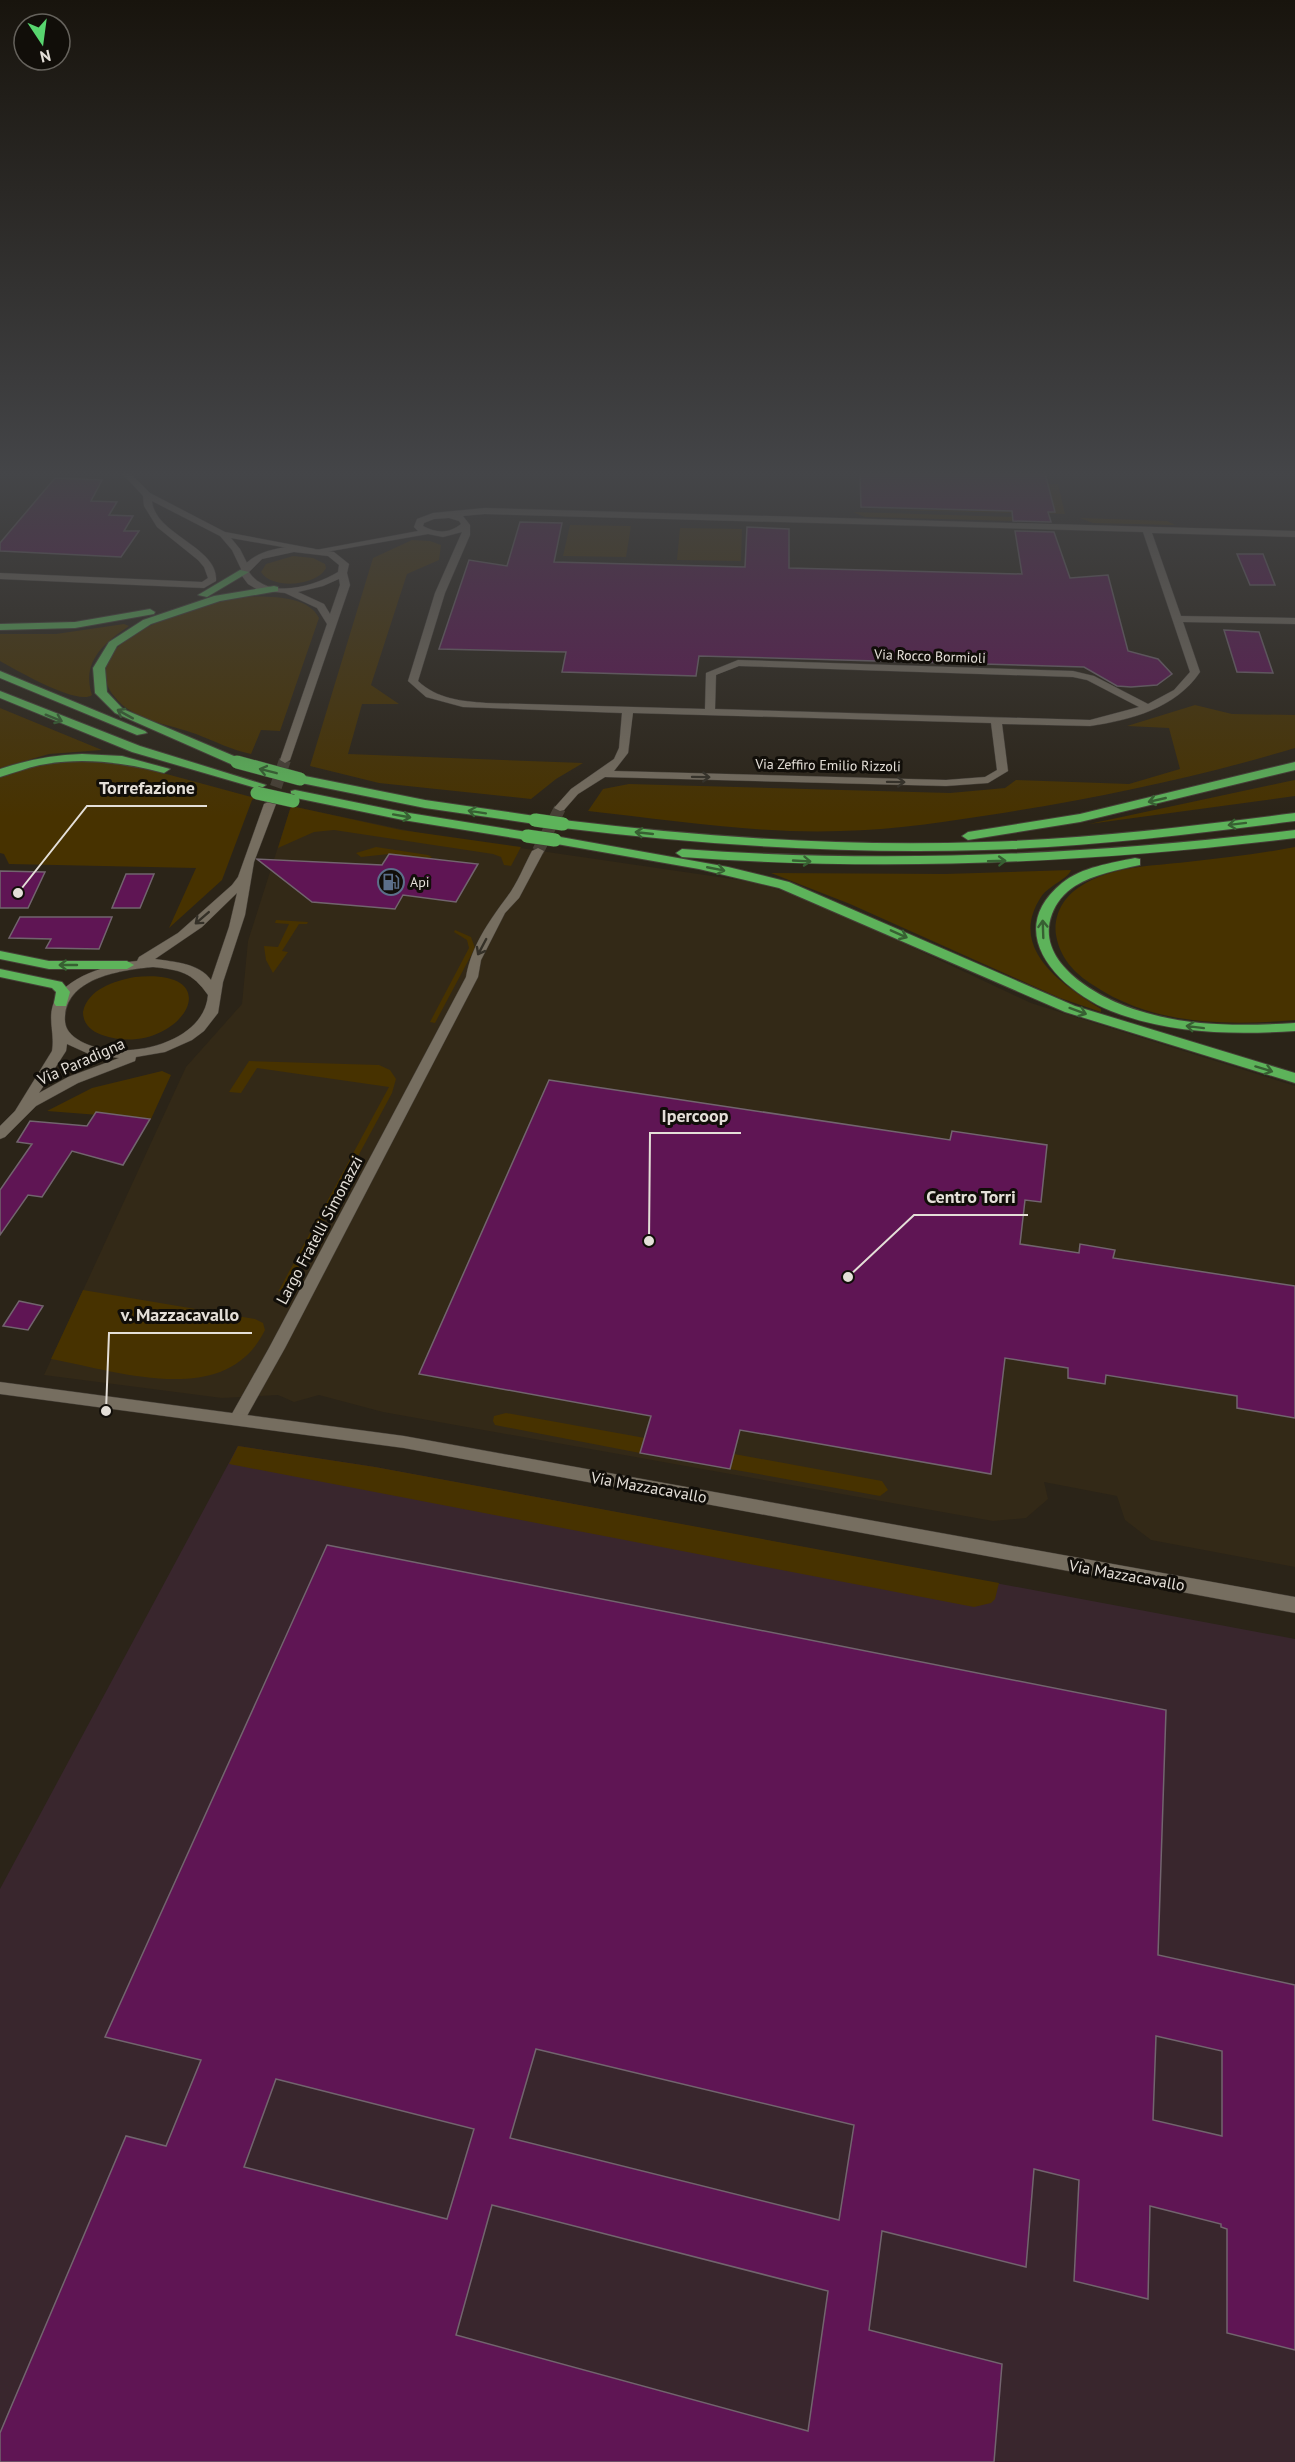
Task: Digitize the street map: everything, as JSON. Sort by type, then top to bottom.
[{"type":"highway","points":[[0,627],[52,628],[96,625],[212,592],[218,588]]},
{"type":"highway","points":[[237,762],[119,711],[101,693],[99,668],[114,644],[147,622],[218,598],[279,590]]},
{"type":"highway","points":[[0,674],[103,719],[237,762],[300,778],[425,804],[563,824],[688,838],[802,845],[919,847],[1049,843],[1145,835],[1295,817]]},
{"type":"highway","points":[[0,694],[128,746],[259,789]]},
{"type":"highway","points":[[0,773],[50,759],[98,756],[142,763],[294,797],[527,836],[763,859],[920,863],[1079,857],[1295,835]]},
{"type":"highway","points":[[802,845],[945,838],[1023,829],[1295,766]]},
{"type":"highway","points":[[1295,835],[1278,844],[1131,863],[1094,871],[1072,880],[1055,894],[1045,911],[1042,927],[1047,953],[1060,972],[1083,990],[1114,1006],[1153,1019],[1201,1028],[1232,1030],[1295,1027]]},
{"type":"highway","points":[[551,839],[599,850],[730,871],[784,885],[1070,1009],[1295,1078]]},
{"type":"highway","points":[[0,956],[49,965],[127,965]]},
{"type":"highway","points":[[0,973],[57,985],[63,992],[61,1003]]},
{"type":"street","points":[[272,588],[321,606],[332,624]]},
{"type":"street","points":[[279,590],[301,588]]},
{"type":"street","points":[[285,759],[344,588]]},
{"type":"street","points":[[444,588],[420,651],[413,681],[419,690],[456,703],[482,706],[1090,723],[1108,720],[1173,696],[1190,683],[1195,672],[1168,588]]},
{"type":"street","points":[[1178,619],[1295,621]]},
{"type":"street","name":"Via Rocco Bormioli","points":[[710,712],[711,674],[738,663],[1073,674],[1090,678],[1146,706]]},
{"type":"street","points":[[560,808],[574,790],[616,765],[623,752],[628,710]]},
{"type":"street","name":"Via Zeffiro Emilio Rizzoli","points":[[600,774],[946,783],[988,780],[1003,771],[996,722]]},
{"type":"street","name":"Via Paradigna","points":[[19,1112],[73,1080],[184,1038],[202,1025],[213,1010],[215,995],[243,897],[244,877],[270,804]]},
{"type":"street","name":"Largo Fratelli Simonazzi","points":[[237,1419],[277,1348],[472,977],[474,962],[500,912],[513,898],[538,851]]},
{"type":"street","name":"Via Paradigna","points":[[0,1134],[19,1112],[58,1051],[61,1041],[57,1018],[61,1003],[82,982],[102,971],[151,957],[176,941],[215,908],[244,877]]},
{"type":"street","name":"Via Paradigna","points":[[127,965],[152,962],[186,967],[209,982],[215,995]]},
{"type":"street","name":"Via Paradigna","points":[[58,1025],[75,1044],[95,1051],[127,1054],[160,1048]]},
{"type":"street","name":"Via Mazzacavallo","points":[[0,1388],[404,1442],[1295,1605]]},
{"type":"shaded area","points":[[364,588],[402,588],[371,685],[399,704],[362,704],[348,754],[583,763],[556,779],[531,799],[379,783],[310,766]]},
{"type":"shaded area","points":[[240,597],[284,598],[305,604],[319,618],[280,731],[261,730],[251,754],[152,721],[131,711],[114,696],[105,676],[110,657],[125,641],[147,627],[173,616]]},
{"type":"shaded area","points":[[124,624],[129,626],[103,647],[92,663],[89,683],[92,695],[74,696],[32,679],[0,661],[0,634],[56,634]]},
{"type":"shaded area","points":[[1195,705],[1232,714],[1295,715],[1295,748],[1187,777],[1114,793],[1003,813],[882,829],[778,830],[714,826],[588,811],[603,789],[629,784],[950,793],[1005,788],[1016,780],[1129,784],[1180,769],[1169,728],[1127,726]]},
{"type":"shaded area","points":[[0,708],[102,750],[49,754],[0,768]]},
{"type":"shaded area","points":[[93,760],[137,766],[255,798],[252,800],[222,880],[169,928],[196,868],[9,864],[4,854],[0,853],[0,777],[50,762]]},
{"type":"shaded area","points":[[1295,780],[1295,796],[1089,824],[1285,782]]},
{"type":"shaded area","points":[[291,806],[430,835],[753,882],[793,894],[833,910],[1031,1003],[1295,1086],[1295,1567],[1151,1540],[1125,1520],[1117,1496],[1044,1482],[1048,1499],[1026,1518],[993,1521],[383,1412],[319,1395],[294,1402],[278,1395],[222,1398],[44,1375],[186,1067],[242,1004],[248,941]]},
{"type":"shaded area","points":[[291,806],[401,830],[521,847],[511,866],[504,865],[501,857],[493,854],[334,830],[314,832],[278,848]]},
{"type":"shaded area","points":[[376,847],[432,857],[429,859],[389,854],[361,857],[356,853]]},
{"type":"shaded area","points":[[1295,847],[1295,1020],[1216,1022],[1165,1015],[1116,998],[1086,980],[1064,958],[1056,935],[1058,913],[1075,890],[1093,879],[1132,868],[1241,856]]},
{"type":"shaded area","points":[[1071,870],[1041,897],[1032,916],[1031,933],[1035,949],[1044,964],[1071,989],[1101,1009],[1101,1012],[1060,998],[850,904],[771,873],[945,874]]},
{"type":"shaded area","points":[[276,920],[308,922],[299,924],[282,951],[288,952],[273,973],[266,960],[264,946],[278,947],[289,924],[275,923]]},
{"type":"shaded area","points":[[455,930],[471,937],[475,948],[435,1023],[430,1022],[469,948],[467,940],[454,932]]},
{"type":"shaded area","points":[[135,977],[166,978],[183,986],[189,998],[184,1012],[172,1025],[153,1036],[129,1040],[102,1035],[91,1029],[84,1020],[83,1012],[90,997],[103,987]]},
{"type":"shaded area","points":[[249,1061],[379,1065],[390,1070],[396,1079],[392,1093],[290,1283],[278,1292],[389,1087],[257,1068],[241,1093],[229,1092]]},
{"type":"shaded area","points":[[162,1071],[171,1075],[151,1119],[47,1111],[92,1088]]},
{"type":"shaded area","points":[[83,1290],[255,1319],[263,1323],[265,1330],[247,1355],[225,1370],[198,1377],[168,1379],[138,1376],[51,1359]]},
{"type":"shaded area","points":[[506,1413],[645,1438],[640,1453],[495,1425],[494,1416]]},
{"type":"shaded area","points":[[238,1446],[375,1467],[1295,1639],[1295,2462],[0,2462],[0,1889]]},
{"type":"shaded area","points":[[238,1446],[375,1467],[999,1583],[995,1599],[991,1603],[974,1607],[229,1464]]},
{"type":"shaded area","points":[[734,1454],[882,1481],[888,1490],[880,1496],[730,1469]]},
{"type":"building","points":[[460,588],[1111,588],[1128,651],[1158,659],[1172,674],[1157,685],[1131,687],[1117,686],[1084,667],[699,656],[696,676],[562,672],[566,652],[439,649]]},
{"type":"building","points":[[1224,630],[1259,632],[1273,673],[1237,672]]},
{"type":"building","points":[[389,854],[478,864],[456,902],[403,895],[395,909],[312,902],[257,859],[382,865]]},
{"type":"building","points":[[0,871],[45,872],[28,908],[0,908]]},
{"type":"building","points":[[126,874],[154,874],[140,908],[112,908]]},
{"type":"building","points":[[20,917],[112,917],[99,949],[46,948],[51,939],[9,938]]},
{"type":"building","points":[[549,1080],[950,1140],[952,1131],[1047,1145],[1041,1202],[1025,1200],[1020,1244],[1079,1253],[1080,1244],[1115,1250],[1113,1258],[1295,1286],[1295,1418],[1237,1408],[1237,1396],[1106,1375],[1105,1384],[1068,1378],[1068,1368],[1005,1358],[991,1474],[740,1430],[730,1469],[640,1453],[651,1416],[419,1374]]},
{"type":"building","points":[[96,1112],[150,1119],[123,1165],[72,1151],[42,1197],[28,1195],[0,1235],[0,1190],[32,1144],[17,1142],[30,1121],[87,1126]]},
{"type":"building","points":[[19,1301],[43,1306],[28,1330],[3,1326]]},
{"type":"building","points":[[327,1545],[1166,1710],[1158,1955],[1295,1985],[1295,2350],[1227,2333],[1227,2229],[1221,2227],[1221,2224],[1150,2206],[1148,2299],[1074,2281],[1079,2180],[1034,2169],[1026,2267],[882,2231],[869,2330],[1002,2364],[994,2462],[0,2462],[0,2433],[126,2136],[166,2146],[201,2060],[105,2037]],"holes":[[[1156,2036],[1222,2051],[1222,2136],[1153,2120]],[[536,2049],[854,2125],[839,2220],[510,2138]],[[276,2079],[474,2129],[447,2219],[244,2167]],[[492,2205],[828,2291],[808,2431],[456,2335]]]},
{"type":"tunnel","points":[[270,804],[285,760]]},
{"type":"tunnel","points":[[538,851],[560,808]]},
{"type":"place","name":"Api","points":[[391,882]]},
{"type":"place","name":"Torrefazione","points":[[18,893]]},
{"type":"place","name":"Ipercoop","points":[[649,1241]]},
{"type":"place","name":"Centro Torri","points":[[848,1277]]},
{"type":"place","name":"v. Mazzacavallo","points":[[106,1411]]}]
